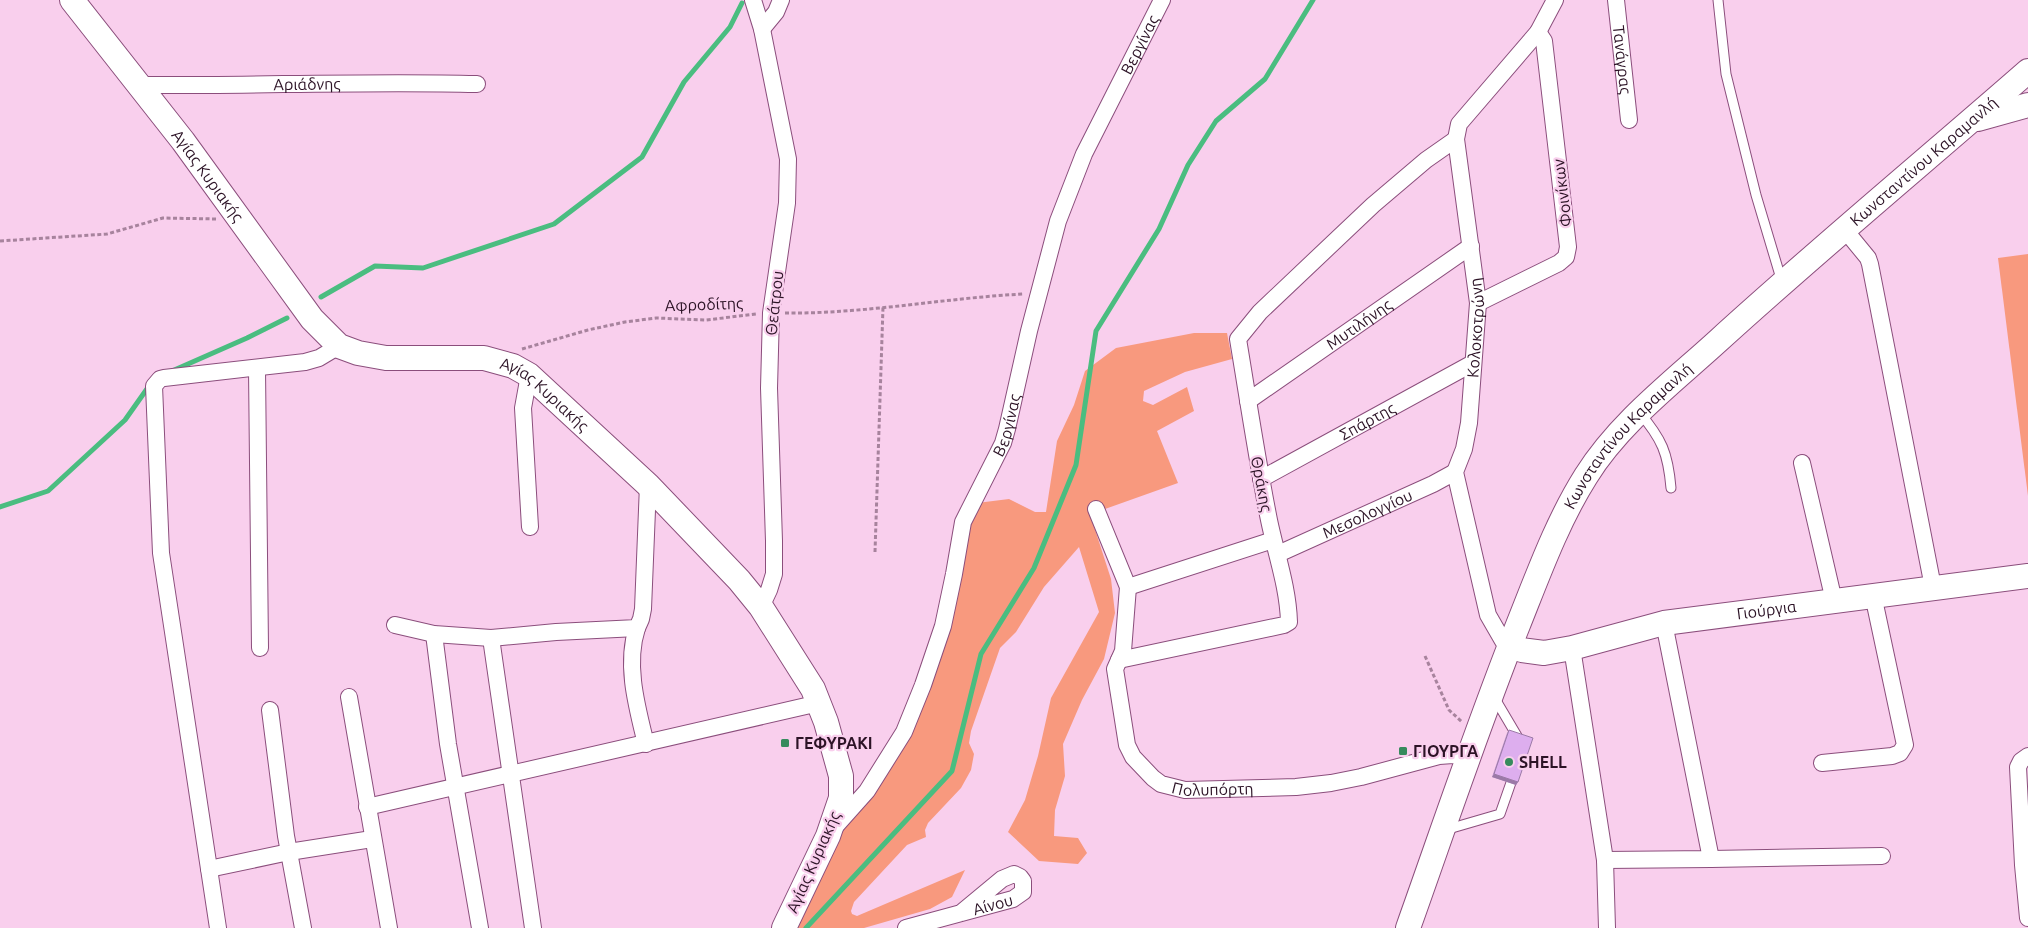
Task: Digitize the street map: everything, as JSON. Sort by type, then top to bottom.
[{"type":"street","name":"Θεάτρου","points":[[753,0],[762,29],[788,159],[787,203],[771,313],[768,388],[774,574],[761,607]]},
{"type":"street","points":[[762,29],[776,12],[781,0]]},
{"type":"street","name":"Βεργίνας","points":[[828,836],[868,791],[887,762],[904,732],[923,685],[943,626],[963,522],[1003,443],[1038,293],[1058,221],[1084,154],[1162,0]]},
{"type":"street","name":"Κολοκοτρώνη","points":[[1455,472],[1464,449],[1468,423],[1478,303],[1456,138],[1459,124],[1469,110],[1538,32],[1555,0]]},
{"type":"street","name":"Τανάγρας","points":[[1616,0],[1629,120]]},
{"type":"street","name":"Αγίας Κυριακής","points":[[75,1],[137,85],[183,141],[312,319],[340,346],[358,354],[386,358],[484,358],[513,366],[529,375],[648,485],[714,553],[761,607],[813,689],[841,776],[841,798],[828,836],[784,928]]},
{"type":"street","name":"Φοινίκων","points":[[1478,303],[1559,263],[1566,257],[1568,247],[1544,41],[1538,32]]},
{"type":"street","name":"Κωνσταντίνου Καραμανλή","points":[[1408,928],[1510,646],[1567,508],[1587,474],[1608,446],[1639,412],[1782,283],[1971,120],[2025,79]]},
{"type":"street","name":"Αριάδνης","points":[[137,85],[240,86],[406,82],[477,84]]},
{"type":"street","points":[[1971,120],[2028,105]]},
{"type":"street","name":"Θράκης","points":[[1119,660],[1284,626],[1290,622],[1261,479],[1238,339],[1260,312],[1373,205],[1426,160],[1456,138]]},
{"type":"street","points":[[1845,230],[1868,258],[1870,264],[1933,588]]},
{"type":"street","name":"Μυτιλήνης","points":[[1248,402],[1471,246]]},
{"type":"street","points":[[218,928],[161,553],[153,390],[156,382],[164,378],[258,369],[319,358],[340,346]]},
{"type":"street","name":"Σπάρτης","points":[[1261,479],[1473,363]]},
{"type":"street","points":[[258,369],[260,648]]},
{"type":"street","points":[[529,375],[523,408],[530,527]]},
{"type":"street","points":[[1802,464],[1834,601]]},
{"type":"street","points":[[1455,472],[1488,615],[1503,641],[1510,646]]},
{"type":"street","name":"Μεσολογγίου","points":[[1128,587],[1276,547],[1434,484],[1455,472]]},
{"type":"street","points":[[646,744],[632,681],[633,646],[637,628],[642,619],[643,609],[648,485]]},
{"type":"street","name":"Πολυπόρτη","points":[[1096,509],[1128,587],[1123,651],[1115,669],[1127,745],[1133,757],[1153,778],[1171,787],[1186,790],[1296,787],[1354,778],[1440,756],[1453,755],[1468,758]]},
{"type":"street","name":"Γιούργια","points":[[1510,646],[1544,653],[1572,648],[1664,623],[2028,576]]},
{"type":"street","points":[[1822,763],[1892,756],[1900,752],[1905,745],[1873,596]]},
{"type":"street","points":[[1664,623],[1711,859]]},
{"type":"street","points":[[395,625],[434,634],[492,638],[556,632],[637,628]]},
{"type":"street","points":[[434,634],[448,744],[480,928]]},
{"type":"street","points":[[492,638],[533,928]]},
{"type":"street","points":[[1572,648],[1604,860],[1607,928]]},
{"type":"street","points":[[349,697],[372,839],[389,928]]},
{"type":"street","points":[[367,807],[819,703]]},
{"type":"street","points":[[270,710],[289,852],[303,928]]},
{"type":"street","points":[[2028,756],[2021,761],[2018,767],[2028,918]]},
{"type":"street","points":[[209,869],[289,852],[372,839]]},
{"type":"street","points":[[1604,860],[1882,856]]},
{"type":"street","name":"Αίνου","points":[[906,928],[961,913]]},
{"type":"lane","points":[[1718,0],[1726,74],[1756,195],[1782,283]]},
{"type":"lane","points":[[1639,412],[1656,432],[1665,451],[1671,488]]},
{"type":"lane","points":[[1492,694],[1524,748]]},
{"type":"lane","points":[[1442,830],[1500,814],[1518,764]]},
{"type":"path","points":[[0,241],[107,234],[163,218],[241,219]]},
{"type":"path","name":"Αφροδίτης","points":[[496,360],[513,352],[588,330],[656,318],[706,320],[771,313],[817,314],[986,296],[1038,293]]},
{"type":"path","points":[[875,552],[883,307]]},
{"type":"path","points":[[1424,656],[1449,710],[1457,719],[1479,729]]},
{"type":"shaded area","points":[[2028,254],[2028,496],[1998,258]]},
{"type":"shaded area","points":[[1194,333],[1227,333],[1232,359],[1185,372],[1144,391],[1143,401],[1153,405],[1187,387],[1194,411],[1157,431],[1178,483],[1105,509],[1091,517],[1111,579],[1115,613],[1104,659],[1082,700],[1063,744],[1065,776],[1055,810],[1054,836],[1078,838],[1087,853],[1078,864],[1039,861],[1008,832],[1025,800],[1038,756],[1051,698],[1099,612],[1079,547],[1044,587],[1016,632],[1000,648],[971,731],[969,743],[974,754],[971,770],[961,788],[928,823],[925,830],[926,837],[907,845],[854,902],[851,911],[852,914],[857,916],[965,870],[952,897],[930,909],[864,928],[787,928],[830,837],[908,732],[965,523],[977,503],[1009,499],[1035,512],[1046,512],[1057,441],[1074,405],[1085,371],[1116,348]]},
{"type":"building","points":[[1509,730],[1533,738],[1518,782],[1494,774]]},
{"type":"waterway","points":[[806,928],[952,771],[981,654],[1034,568],[1076,465],[1096,331],[1159,229],[1188,165],[1216,121],[1265,79],[1313,0]]},
{"type":"waterway","points":[[321,297],[375,266],[423,268],[554,224],[642,157],[684,82],[730,27],[742,3]]},
{"type":"waterway","points":[[172,371],[287,318]]},
{"type":"waterway","points":[[0,507],[48,491],[125,420],[149,386]]},
{"type":"place","name":"ΓΕΦΥΡΑΚΙ","points":[[785,743]]},
{"type":"place","name":"ΓΙΟΥΡΓΑ","points":[[1403,751]]},
{"type":"place","name":"SHELL","points":[[1509,762]]}]
